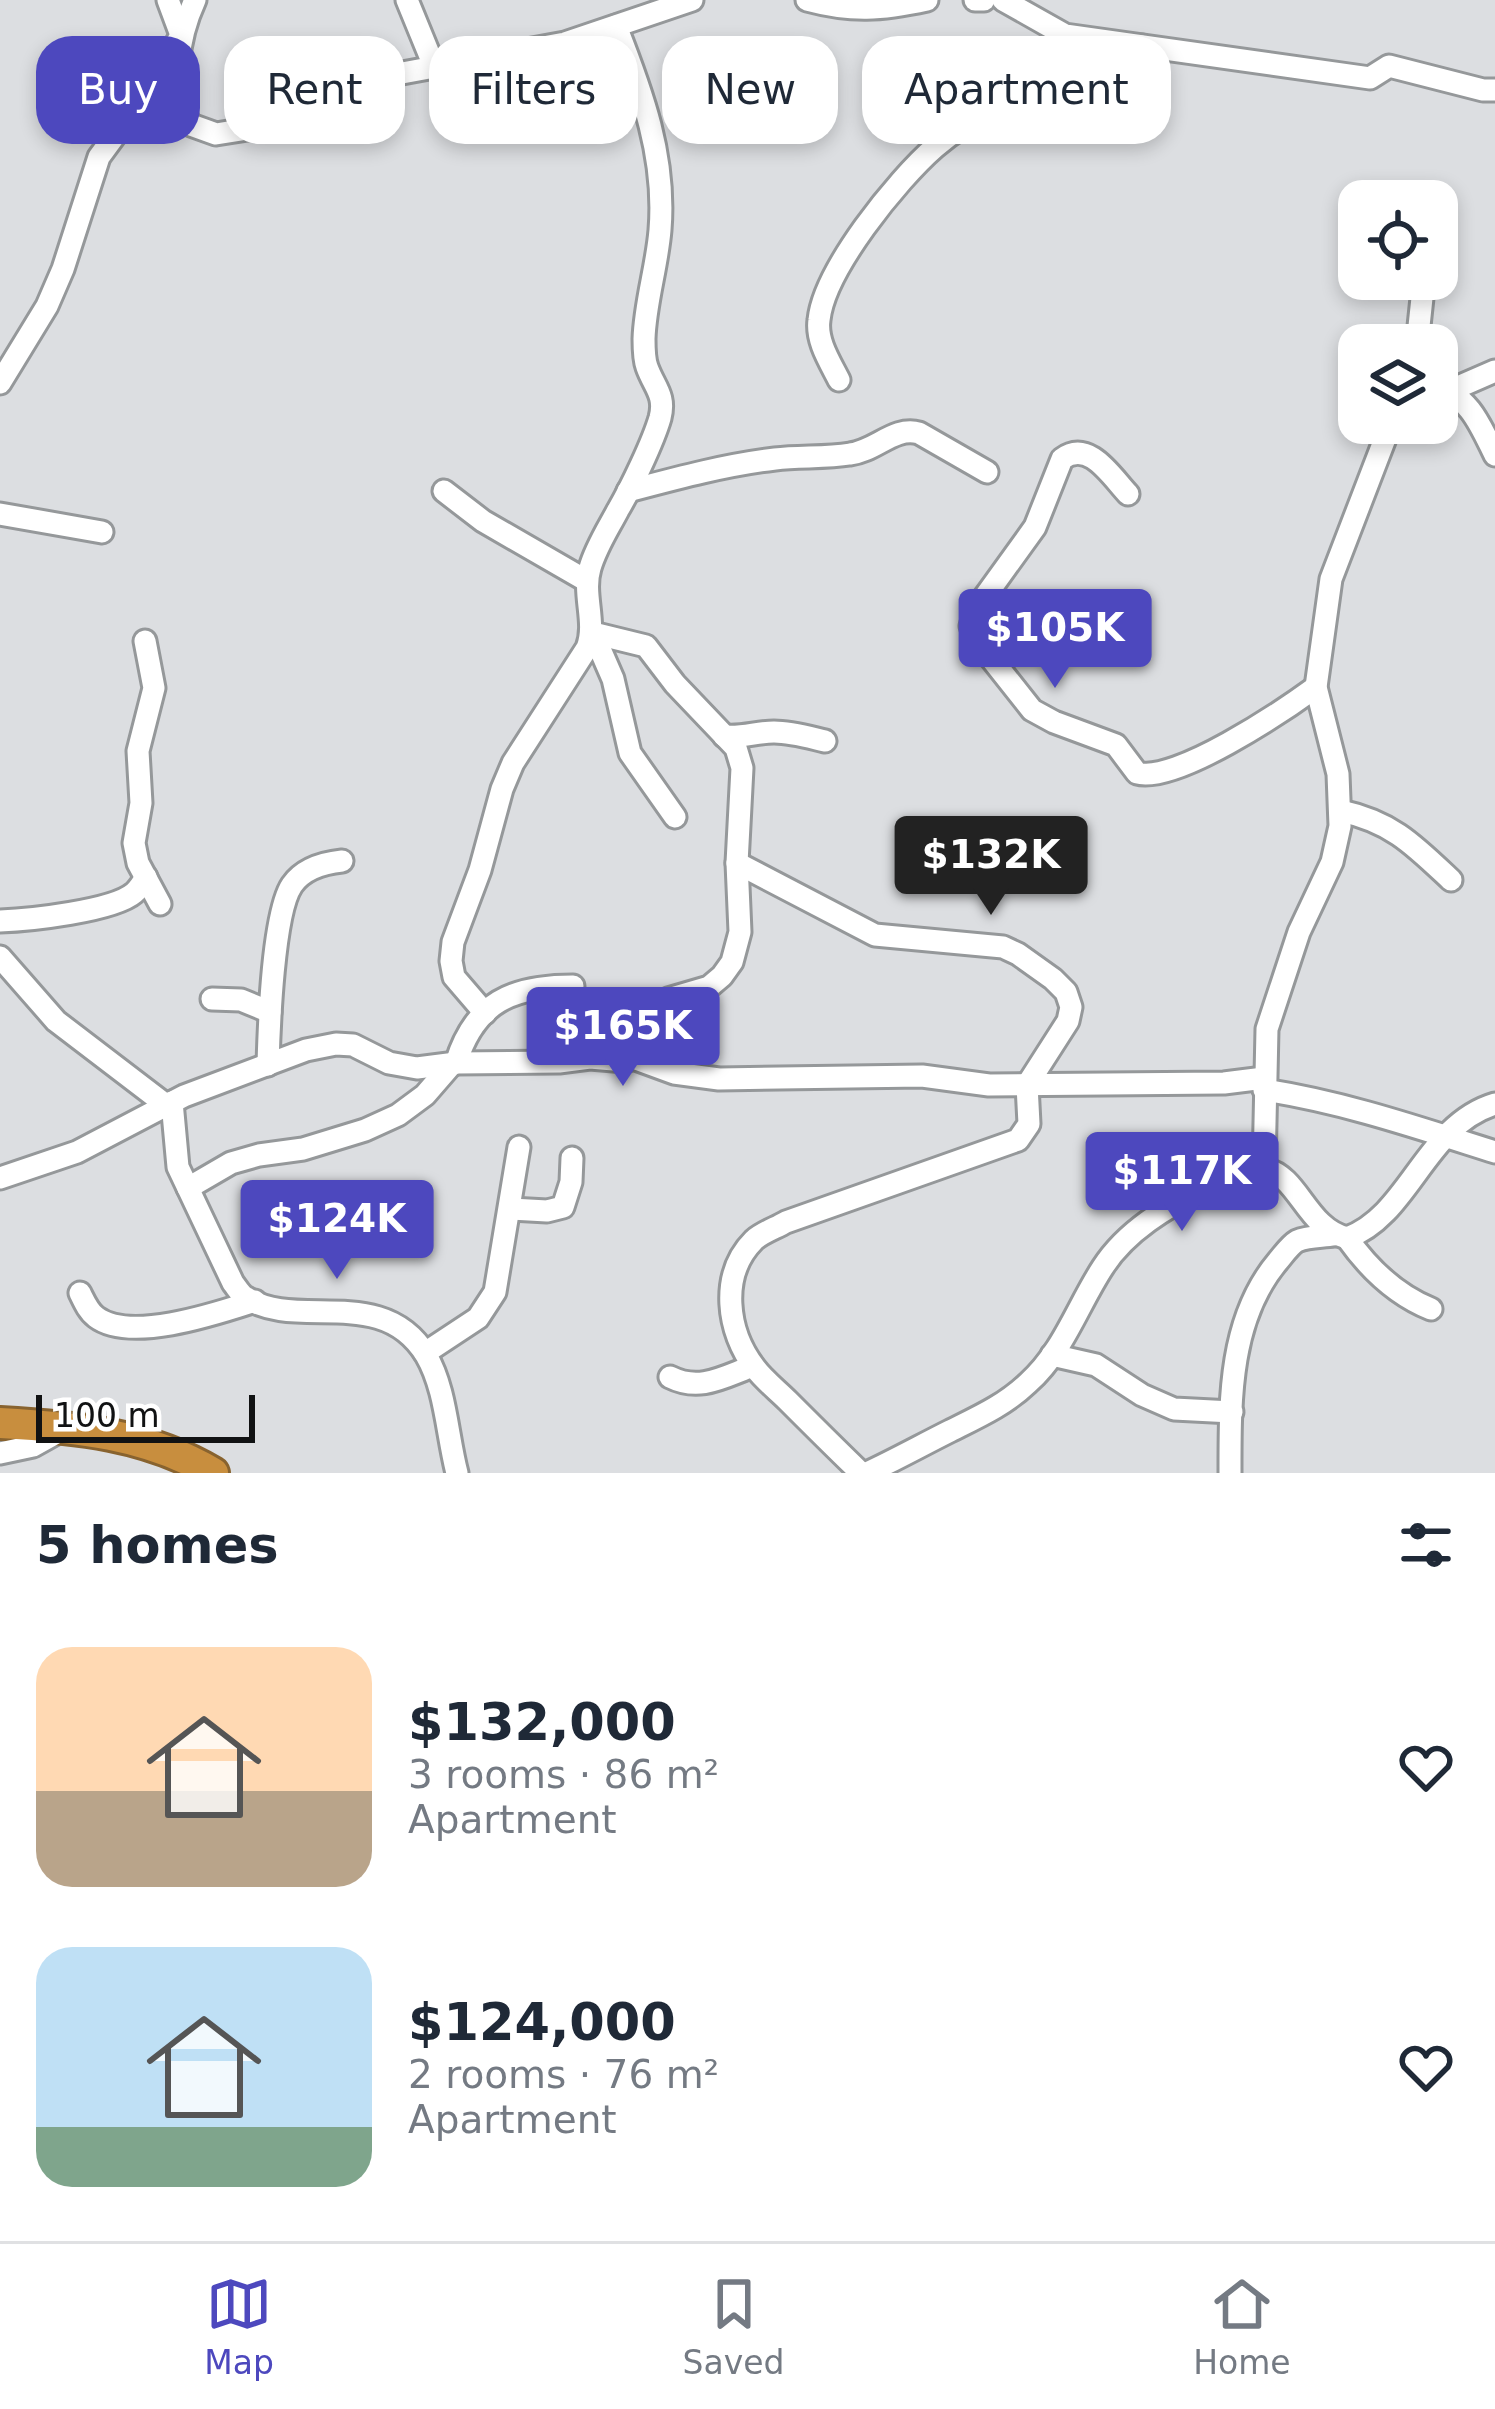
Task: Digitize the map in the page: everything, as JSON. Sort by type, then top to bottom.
[{"type":"highway","points":[[0,1423],[108,1433],[166,1450],[213,1473]]},
{"type":"street","points":[[168,0],[181,35],[178,73],[186,119],[196,129],[215,134],[259,127],[375,78],[429,67]]},
{"type":"street","points":[[0,383],[47,306],[99,157],[160,74],[195,0]]},
{"type":"street","points":[[407,0],[429,54]]},
{"type":"street","points":[[586,36],[692,0]]},
{"type":"street","points":[[806,0],[887,9],[927,0]]},
{"type":"street","points":[[975,0],[984,0]]},
{"type":"street","points":[[1003,0],[1065,34],[1078,36]]},
{"type":"street","points":[[616,26],[638,82],[659,166],[659,232],[644,340],[646,366],[660,392],[662,410],[587,581],[593,633],[613,680],[631,753],[675,818]]},
{"type":"street","points":[[1171,50],[1370,77],[1389,66],[1495,90]]},
{"type":"street","points":[[839,380],[818,329],[823,302],[858,238],[906,176],[939,144]]},
{"type":"street","points":[[1458,385],[1495,371]]},
{"type":"street","points":[[1458,399],[1468,405],[1495,455]]},
{"type":"street","points":[[628,490],[775,459],[861,453],[905,430],[919,433],[987,472]]},
{"type":"street","points":[[1264,1169],[1267,1029],[1300,932],[1332,862],[1341,811],[1338,774],[1316,687],[1330,579],[1383,444]]},
{"type":"street","points":[[1128,494],[1094,458],[1076,452],[1064,457],[1035,526],[976,609],[971,626],[975,638],[1025,704],[1054,722],[1108,740],[1124,751],[1134,770],[1150,775],[1181,767],[1272,719],[1316,687]]},
{"type":"street","points":[[444,491],[483,521],[587,581]]},
{"type":"street","points":[[0,514],[102,532]]},
{"type":"street","points":[[593,633],[646,646],[736,748],[742,768],[737,863],[740,932],[731,962],[709,987],[668,999],[633,1058]]},
{"type":"street","points":[[485,1013],[454,977],[453,942],[513,764],[583,658],[593,633]]},
{"type":"street","points":[[145,641],[154,688],[137,757],[141,803],[134,843],[160,904]]},
{"type":"street","points":[[724,736],[781,732],[825,741]]},
{"type":"street","points":[[1341,811],[1374,820],[1408,838],[1451,880]]},
{"type":"street","points":[[268,1065],[283,905],[301,875],[324,863],[342,861]]},
{"type":"street","points":[[737,863],[862,930],[888,937],[1003,947],[1053,980],[1066,992],[1071,1007],[1068,1022],[1027,1085],[1030,1124],[1018,1140],[786,1222],[751,1243],[735,1274],[730,1298],[734,1326],[753,1366],[864,1473],[996,1409],[1034,1379],[1123,1241],[1199,1190],[1235,1174],[1264,1169],[1282,1177],[1309,1213],[1363,1261],[1393,1287],[1431,1309]]},
{"type":"street","points":[[0,921],[114,903],[132,895],[146,877]]},
{"type":"street","points":[[0,957],[56,1021],[169,1104],[178,1167],[233,1283],[245,1297],[284,1310],[375,1317],[393,1325],[425,1353],[441,1396],[457,1473]]},
{"type":"street","points":[[188,1188],[231,1163],[303,1149],[398,1115],[454,1064],[467,1035],[485,1013],[513,992],[573,986]]},
{"type":"street","points":[[212,999],[241,1000],[270,1012]]},
{"type":"street","points":[[0,1178],[77,1152],[169,1104],[306,1050],[336,1044],[353,1045],[388,1063],[417,1068],[633,1058],[674,1073],[719,1079],[922,1076],[989,1085],[1264,1084],[1495,1152]]},
{"type":"street","points":[[1230,1473],[1234,1360],[1244,1319],[1269,1271],[1293,1243],[1364,1232],[1446,1134],[1479,1109],[1495,1104]]},
{"type":"street","points":[[425,1353],[486,1309],[498,1279],[519,1148]]},
{"type":"street","points":[[511,1210],[563,1207],[572,1158]]},
{"type":"street","points":[[80,1293],[92,1315],[110,1324],[130,1325],[185,1322],[255,1301]]},
{"type":"street","points":[[1052,1355],[1096,1365],[1174,1409],[1232,1412]]},
{"type":"street","points":[[670,1377],[692,1385],[753,1366]]},
{"type":"street","points":[[0,1453],[33,1446],[68,1426]]}]
